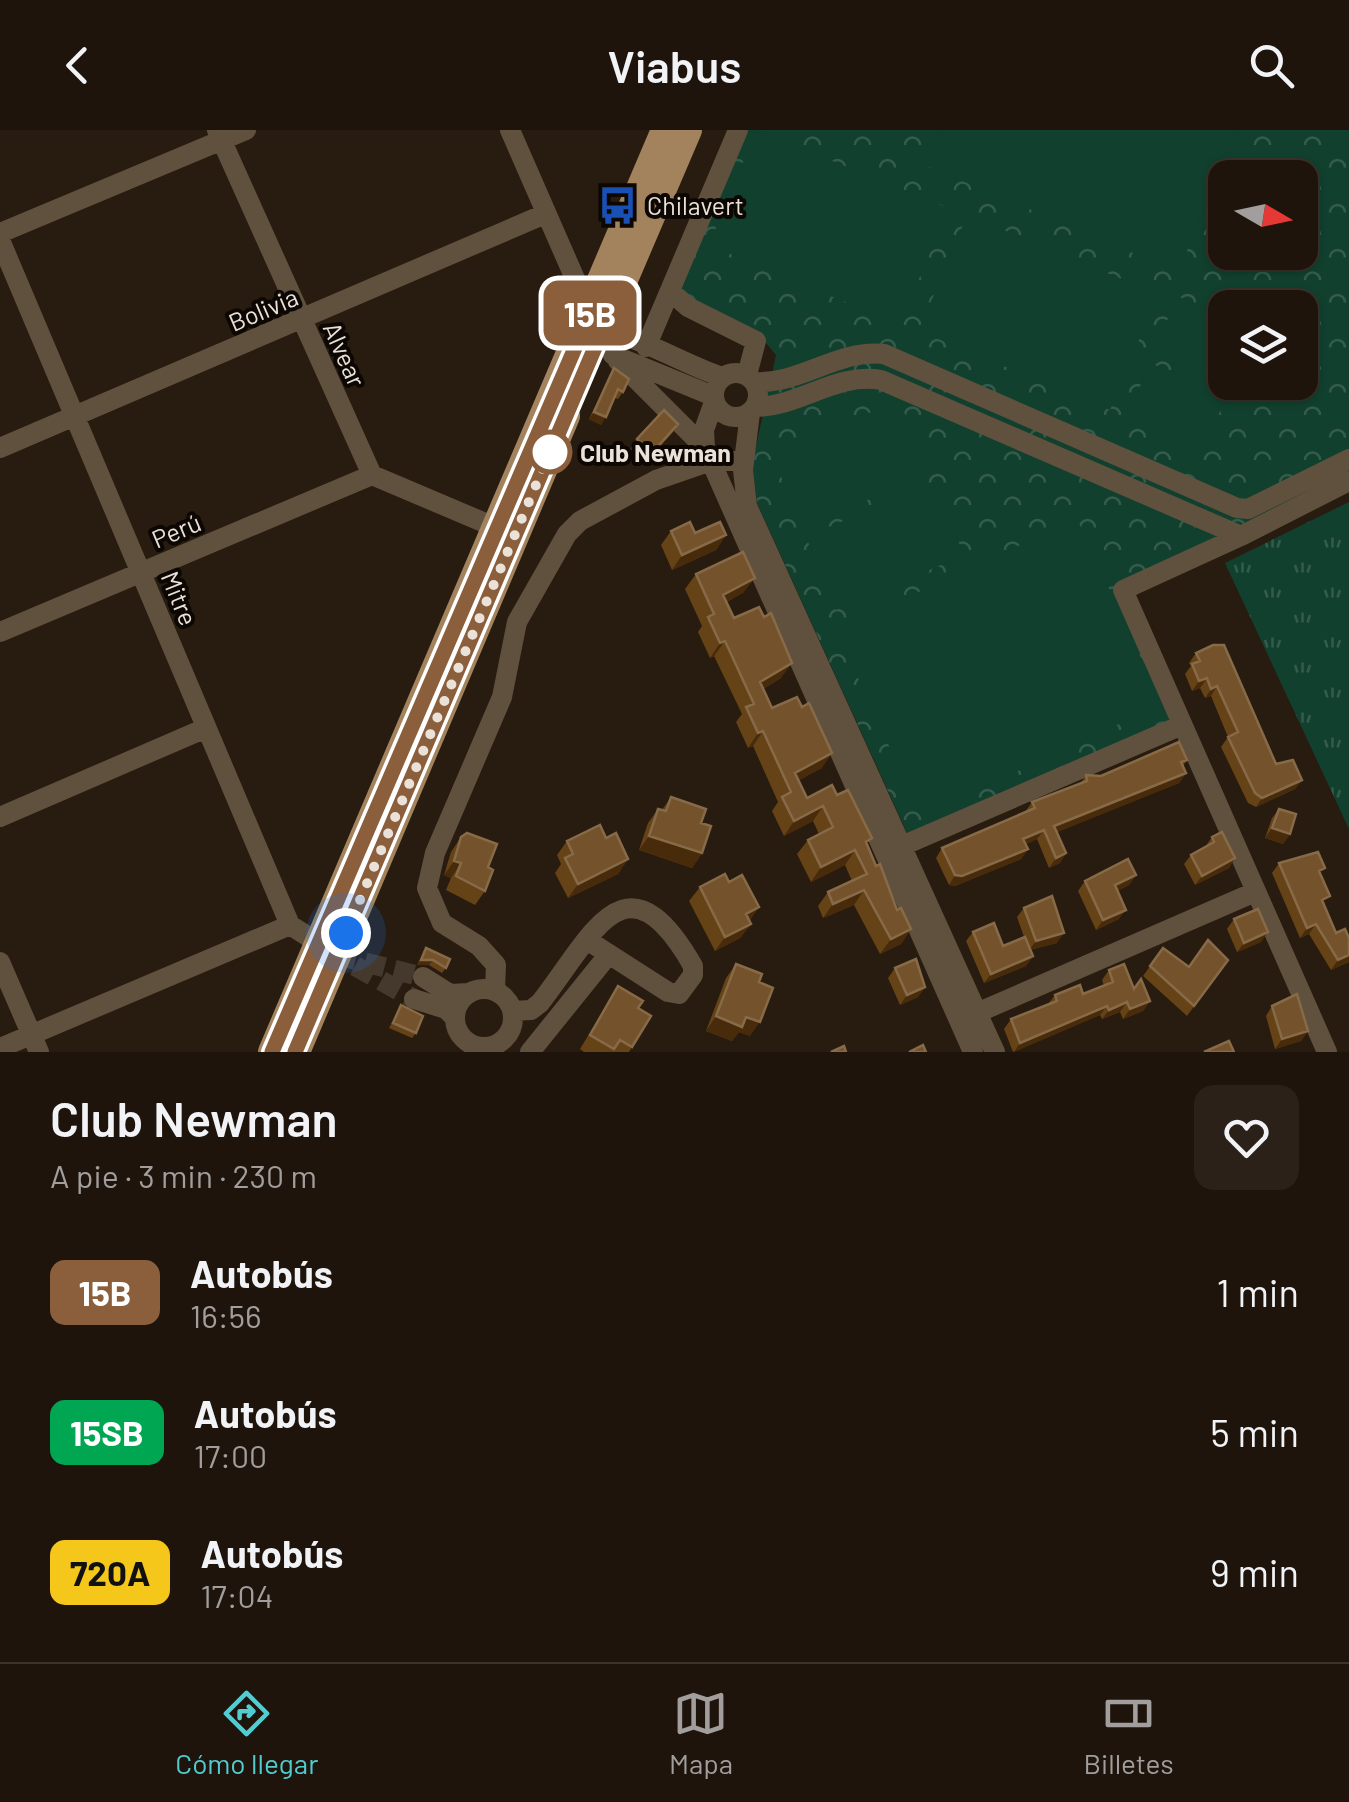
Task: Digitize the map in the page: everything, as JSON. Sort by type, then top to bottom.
[{"type":"main road","points":[[296,1052],[327,948],[496,528],[602,333],[665,130]]},
{"type":"main road","points":[[272,1052],[327,948],[602,333],[688,130]]},
{"type":"street","points":[[0,237],[220,135],[246,130]]},
{"type":"street","points":[[510,130],[602,333],[645,392],[708,455]]},
{"type":"street","points":[[646,347],[738,130]]},
{"type":"street","name":"Alvear","points":[[220,135],[372,474]]},
{"type":"street","name":"Bolivia","points":[[0,448],[545,214]]},
{"type":"street","name":"Mitre","points":[[0,237],[290,925]]},
{"type":"street","points":[[670,291],[688,307],[754,338],[751,378],[758,394],[744,461],[747,506],[967,1017],[995,1052]]},
{"type":"street","points":[[602,333],[616,331],[717,392],[729,416],[782,407],[863,377],[881,380],[1241,536]]},
{"type":"street","points":[[602,333],[717,392]]},
{"type":"street","points":[[894,850],[708,455],[704,430],[717,392],[734,372],[776,383],[841,358],[865,352],[884,354],[1237,508],[1248,509],[1349,460]]},
{"type":"street","points":[[494,990],[498,977],[490,957],[442,923],[427,888],[435,853],[502,697],[517,622],[567,534],[580,521],[708,455],[744,461]]},
{"type":"street","points":[[372,474],[496,528]]},
{"type":"street","name":"Perú","points":[[0,632],[372,474]]},
{"type":"street","points":[[1328,1052],[1122,590],[1349,482]]},
{"type":"street","points":[[894,850],[1182,725]]},
{"type":"street","points":[[0,817],[206,728]]},
{"type":"street","points":[[967,1017],[1255,892]]},
{"type":"street","points":[[512,1010],[531,1010],[540,1003],[587,940],[605,918],[625,908],[646,909],[676,937],[693,966],[693,975],[679,994],[668,992],[587,940]]},
{"type":"street","points":[[0,1048],[35,1043],[290,925],[327,948]]},
{"type":"street","points":[[530,1052],[610,954]]},
{"type":"street","points":[[0,962],[35,1043]]},
{"type":"street","points":[[423,977],[450,994],[494,990]]},
{"type":"street","points":[[414,999],[446,1009],[454,1017],[461,1036],[476,1049],[510,1045],[512,1010],[494,990]]},
{"type":"street","points":[[454,1017],[468,993]]},
{"type":"street","points":[[967,1017],[972,1052]]},
{"type":"green space","points":[[745,130],[1349,130],[1349,474],[1115,588],[1174,718],[908,835],[757,503],[752,464],[776,355],[756,331],[682,294],[680,280]]},
{"type":"green space","points":[[756,130],[948,208],[900,325],[709,245]]},
{"type":"green space","points":[[942,130],[1238,130],[1225,160],[1208,160],[1208,201],[1178,272],[927,166]]},
{"type":"green space","points":[[967,215],[1158,294],[1110,410],[919,331]]},
{"type":"green space","points":[[1177,296],[1208,309],[1208,378],[1153,355]]},
{"type":"green space","points":[[1150,363],[1208,387],[1208,400],[1225,400],[1202,454],[1125,422]]},
{"type":"green space","points":[[899,400],[930,473],[803,528],[772,455]]},
{"type":"green space","points":[[933,482],[964,555],[836,610],[806,537]]},
{"type":"green space","points":[[1349,502],[1349,829],[1225,563]]},
{"type":"green space","points":[[1077,519],[1162,704],[921,816],[836,630]]},
{"type":"building","points":[[614,368],[629,379],[623,392],[618,389],[606,417],[594,412]]},
{"type":"building","points":[[664,410],[678,424],[652,453],[637,439]]},
{"type":"building","points":[[690,522],[695,533],[720,522],[726,535],[682,555],[671,531]]},
{"type":"building","points":[[743,552],[755,578],[723,595],[734,618],[759,607],[764,617],[771,613],[792,663],[760,682],[772,708],[797,697],[802,707],[809,703],[832,753],[795,773],[807,798],[832,785],[837,795],[848,790],[872,838],[866,842],[876,866],[880,864],[897,910],[901,908],[911,929],[891,939],[864,890],[833,904],[828,892],[867,874],[855,850],[821,867],[808,840],[833,827],[823,806],[794,821],[782,797],[791,792],[763,731],[758,733],[746,707],[754,704],[725,641],[720,643],[708,617],[714,614],[696,574]]},
{"type":"building","points":[[1213,645],[1224,645],[1276,764],[1293,760],[1302,780],[1262,798],[1255,793],[1228,737],[1238,732],[1217,686],[1211,689],[1207,678],[1199,681],[1192,664],[1200,661],[1196,653]]},
{"type":"building","points":[[1179,742],[1187,760],[1181,762],[1186,773],[1054,826],[1066,853],[1056,858],[1044,830],[1023,839],[1028,849],[962,876],[955,875],[942,848],[1035,808],[1032,802],[1087,781],[1086,775],[1101,776]]},
{"type":"building","points":[[671,797],[706,809],[701,823],[711,826],[702,853],[649,836],[658,809],[666,811]]},
{"type":"building","points":[[1279,809],[1296,814],[1290,834],[1272,828]]},
{"type":"building","points":[[600,825],[606,838],[616,833],[628,859],[578,884],[565,858],[573,854],[567,841]]},
{"type":"building","points":[[1222,832],[1235,858],[1202,876],[1191,855],[1214,842],[1212,837]]},
{"type":"building","points":[[467,833],[497,844],[488,867],[493,870],[485,891],[456,876],[461,863],[454,861],[461,837]]},
{"type":"building","points":[[1318,852],[1325,868],[1319,871],[1330,896],[1322,900],[1336,933],[1345,929],[1349,938],[1349,955],[1338,960],[1316,924],[1307,928],[1279,863]]},
{"type":"building","points":[[1128,859],[1136,875],[1115,885],[1126,910],[1103,920],[1085,881]]},
{"type":"building","points":[[725,874],[729,882],[742,875],[759,907],[746,914],[751,924],[725,937],[700,887]]},
{"type":"building","points":[[1052,896],[1064,933],[1036,941],[1024,908]]},
{"type":"building","points":[[1258,909],[1268,932],[1244,943],[1234,919]]},
{"type":"building","points":[[994,923],[1003,946],[1025,937],[1033,956],[991,974],[973,932]]},
{"type":"building","points":[[1208,940],[1228,960],[1194,1006],[1150,966],[1163,948],[1189,967]]},
{"type":"building","points":[[426,948],[450,959],[446,968],[433,960],[421,960]]},
{"type":"building","points":[[916,959],[925,987],[907,995],[895,968]]},
{"type":"building","points":[[736,964],[762,974],[759,982],[773,988],[760,1022],[746,1017],[742,1027],[716,1016]]},
{"type":"building","points":[[1124,964],[1134,989],[1141,979],[1150,1001],[1130,1009],[1127,1002],[1109,1010],[1107,1006],[1020,1043],[1011,1019],[1057,1001],[1055,995],[1080,985],[1083,994],[1113,982],[1109,970]]},
{"type":"building","points":[[618,986],[643,1001],[638,1008],[651,1016],[632,1047],[620,1040],[614,1049],[590,1035]]},
{"type":"building","points":[[1297,994],[1308,1031],[1282,1039],[1272,1006]]},
{"type":"building","points":[[401,1005],[423,1016],[416,1033],[393,1023]]},
{"type":"building","points":[[1229,1041],[1234,1052],[1204,1052]]},
{"type":"tunnel","points":[[336,955],[423,977]]},
{"type":"tunnel","points":[[355,966],[414,999]]},
{"type":"bus line","name":"15B","points":[[272,1052],[590,313],[602,331],[295,1052]]},
{"type":"place","name":"Chilavert","points":[[617,205]]},
{"type":"place","name":"Club Newman","points":[[550,452]]},
{"type":"route","points":[[346,933],[550,452]]}]
